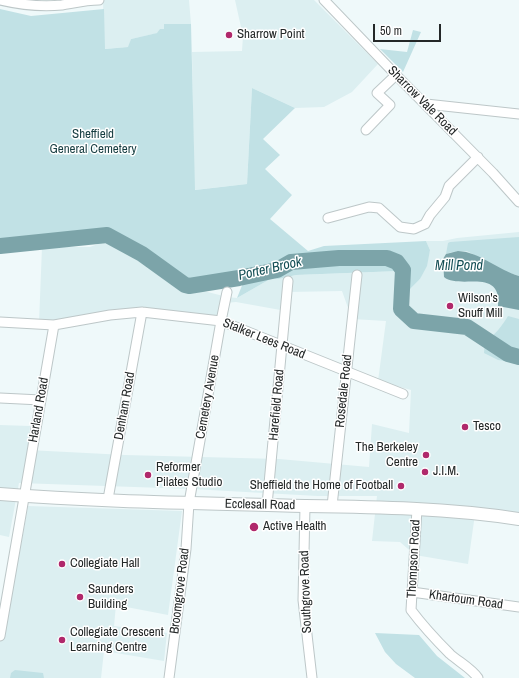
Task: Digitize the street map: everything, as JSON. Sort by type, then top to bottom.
[{"type":"main road","name":"Ecclesall Road","points":[[0,494],[189,503],[416,509],[481,513],[519,519]]},
{"type":"street","points":[[0,0],[23,5],[38,3],[61,5],[99,0]]},
{"type":"street","name":"Sharrow Vale Road","points":[[324,0],[478,157],[519,202]]},
{"type":"street","points":[[366,130],[390,105],[377,93],[396,75]]},
{"type":"street","points":[[426,104],[519,114]]},
{"type":"street","points":[[328,218],[369,208],[379,208],[400,227],[414,229],[425,224],[445,198],[449,186],[478,157]]},
{"type":"street","name":"Rosedale Road","points":[[332,506],[357,275]]},
{"type":"street","name":"Harefield Road","points":[[267,505],[288,281]]},
{"type":"street","name":"Cemetery Avenue","points":[[189,503],[227,292]]},
{"type":"street","name":"Stalker Lees Road","points":[[0,322],[54,324],[110,315],[142,312],[221,321],[282,347],[403,394]]},
{"type":"street","name":"Denham Road","points":[[108,499],[142,312]]},
{"type":"street","name":"Harland Road","points":[[0,636],[54,324]]},
{"type":"street","points":[[0,398],[41,400]]},
{"type":"street","name":"Broomgrove Road","points":[[170,678],[186,549],[189,503]]},
{"type":"street","name":"Southgrove Road","points":[[305,506],[303,600],[312,678]]},
{"type":"street","name":"Thompson Road","points":[[416,509],[412,610],[419,620],[451,655],[468,667],[478,678]]},
{"type":"street","name":"Khartoum Road","points":[[412,592],[519,607]]},
{"type":"shaded area","points":[[103,0],[189,0],[191,24],[164,24],[164,29],[158,33],[131,39],[129,47],[104,49]]},
{"type":"shaded area","points":[[235,0],[314,0],[378,64],[352,92],[324,107],[295,108],[252,88],[247,184],[194,190],[192,52],[242,51],[243,36]]},
{"type":"shaded area","points":[[519,232],[519,521],[475,514],[468,564],[415,555],[400,542],[372,541],[377,496],[318,496],[192,489],[19,483],[9,537],[0,535],[0,425],[30,426],[28,450],[125,455],[279,459],[369,467],[372,424],[409,433],[411,390],[378,381],[386,321],[352,319],[342,291],[288,292],[286,311],[236,302],[225,303],[221,321],[142,312],[39,323],[42,247],[90,247],[106,241],[134,252],[181,285],[227,297],[237,298],[272,278],[278,279],[296,275],[399,271],[399,306],[411,288],[420,279],[430,250],[426,241],[443,241],[457,238]]},
{"type":"shaded area","points":[[28,506],[182,511],[168,615],[116,605],[114,626],[167,633],[164,661],[104,651],[101,678],[0,678],[0,637],[22,540]]},
{"type":"green space","name":"Sheffield General Cemetery","points":[[0,9],[31,16],[104,9],[105,49],[128,47],[131,39],[157,33],[160,29],[164,29],[164,24],[191,24],[195,190],[247,184],[252,88],[295,108],[263,139],[280,155],[265,169],[292,195],[270,219],[308,251],[324,246],[426,241],[430,250],[427,266],[420,279],[411,288],[398,307],[399,271],[296,275],[278,279],[272,278],[237,298],[243,283],[204,289],[185,283],[143,254],[107,235],[0,243]]},
{"type":"green space","points":[[413,30],[421,32],[403,72],[380,49],[407,52]]},
{"type":"green space","points":[[519,237],[519,276],[506,272],[467,251],[446,254],[448,243],[450,242]]},
{"type":"green space","points":[[508,316],[519,319],[519,363],[498,360],[484,353],[485,342],[498,330]]},
{"type":"green space","points":[[375,633],[419,635],[437,656],[465,678],[415,678],[396,664],[385,652]]},
{"type":"green space","points":[[15,670],[43,673],[44,678],[10,678],[11,673]]},
{"type":"water","name":"Mill Pond","points":[[458,251],[474,254],[519,276],[519,310],[498,306],[497,294],[493,287],[487,283],[459,282],[444,277],[443,259],[446,254]]},
{"type":"water","points":[[405,310],[415,318],[435,320],[436,326],[409,323],[398,312]]},
{"type":"waterway","name":"Porter Brook","points":[[0,246],[107,235],[142,254],[185,285],[189,286],[277,270],[291,262],[339,258],[387,258],[397,262],[403,270],[401,309],[414,321],[467,327],[508,354],[519,357]]},
{"type":"place","name":"Sharrow Point","points":[[229,35]]},
{"type":"place","name":"Wilson's Snuff Mill","points":[[450,306]]},
{"type":"place","name":"Tesco","points":[[465,427]]},
{"type":"place","name":"The Berkeley Centre","points":[[426,455]]},
{"type":"place","name":"J.I.M.","points":[[425,472]]},
{"type":"place","name":"Reformer Pilates Studio","points":[[148,475]]},
{"type":"place","name":"Sheffield the Home of Football","points":[[401,486]]},
{"type":"place","name":"Active Health","points":[[254,527]]},
{"type":"place","name":"Collegiate Hall","points":[[62,564]]},
{"type":"place","name":"Saunders Building","points":[[80,597]]},
{"type":"place","name":"Collegiate Crescent Learning Centre","points":[[62,640]]}]
